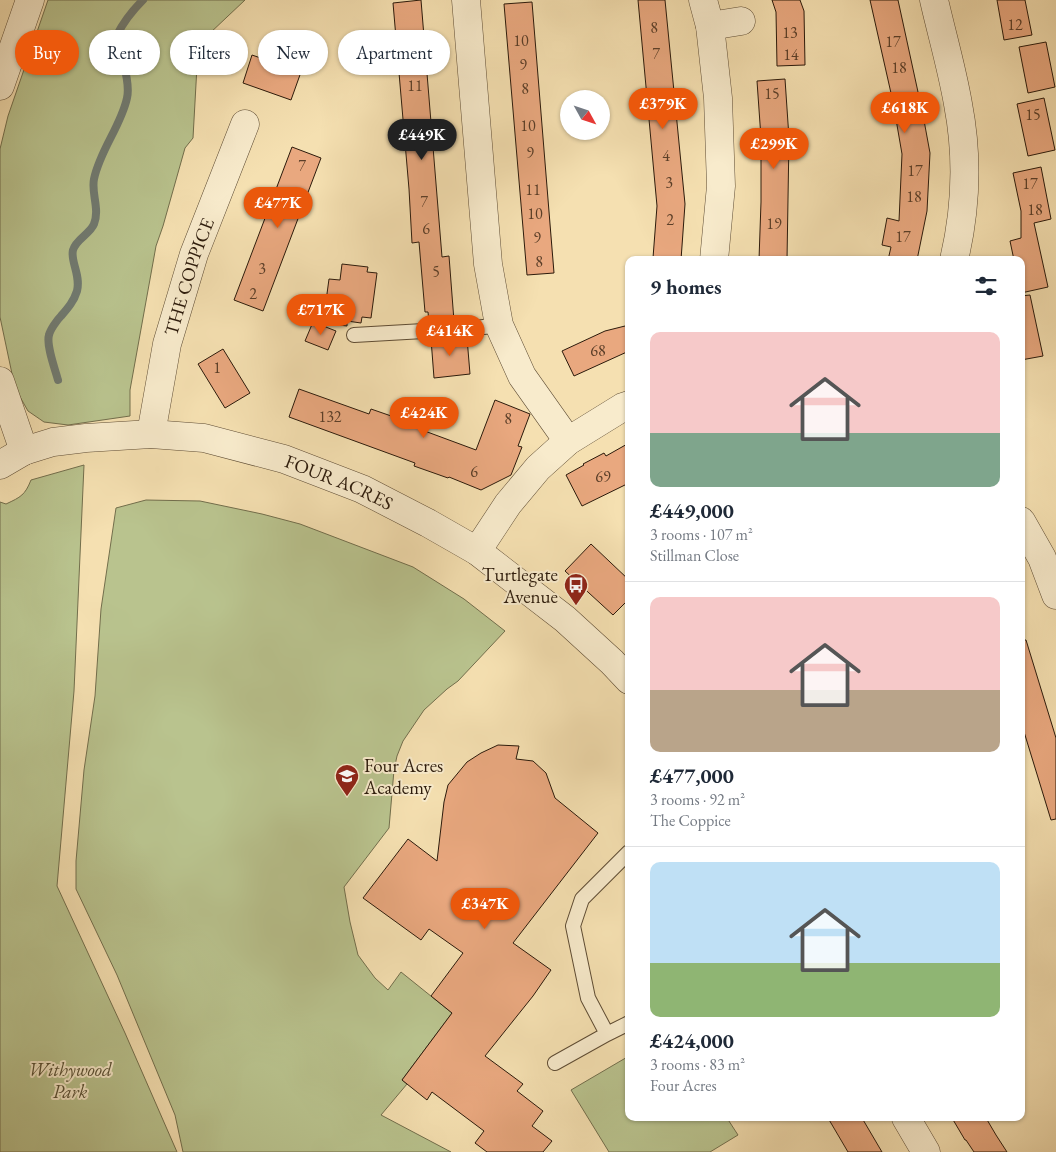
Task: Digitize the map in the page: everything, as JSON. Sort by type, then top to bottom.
[{"type":"street","points":[[0,86],[30,0]]},
{"type":"street","points":[[466,0],[488,264],[499,325],[522,376],[568,441]]},
{"type":"street","points":[[703,0],[710,26],[718,98],[721,186],[714,256]]},
{"type":"street","points":[[934,0],[959,105],[964,150],[964,192],[955,256]]},
{"type":"street","points":[[710,26],[741,21]]},
{"type":"street","name":"THE COPPICE","points":[[151,434],[167,344],[183,290],[194,254],[245,124]]},
{"type":"street","points":[[0,381],[24,452]]},
{"type":"street","points":[[477,551],[508,504],[538,468],[568,441],[625,406]]},
{"type":"street","name":"FOUR ACRES","points":[[0,465],[24,452],[54,442],[151,434],[204,438],[284,459],[362,489],[477,551],[565,619],[625,676]]},
{"type":"street","points":[[1025,528],[1042,558],[1056,595]]},
{"type":"street","points":[[908,1121],[926,1152]]},
{"type":"lane","points":[[354,335],[499,325]]},
{"type":"lane","points":[[607,1034],[588,998],[573,926],[582,899],[625,856]]},
{"type":"lane","points":[[556,1063],[625,1025]]},
{"type":"green space","points":[[48,0],[245,0],[213,30],[170,30],[170,75],[196,75],[193,138],[185,148],[156,246],[130,390],[130,416],[68,425],[44,422],[28,411],[15,388],[0,317],[0,149],[8,116],[22,75],[79,75],[79,30],[38,30]]},
{"type":"green space","name":"Withywood Park","points":[[84,465],[74,691],[57,886],[125,1033],[177,1152],[0,1152],[0,502],[6,504],[19,497],[27,489],[31,480]]},
{"type":"green space","points":[[146,500],[200,501],[300,524],[413,567],[464,599],[505,631],[458,681],[424,710],[403,741],[394,770],[389,828],[344,887],[358,955],[375,978],[388,990],[401,972],[452,1013],[402,1080],[407,1084],[381,1115],[451,1152],[183,1152],[175,1115],[117,975],[76,889],[76,861],[84,770],[95,696],[101,609],[116,508]]},
{"type":"green space","points":[[625,1058],[625,1121],[729,1121],[738,1135],[710,1152],[609,1152],[571,1090]]},
{"type":"building","points":[[421,0],[423,30],[395,30],[393,3]]},
{"type":"building","points":[[638,0],[665,0],[685,204],[681,256],[653,256],[657,206]]},
{"type":"building","points":[[772,0],[800,0],[804,11],[805,65],[777,66],[776,12]]},
{"type":"building","points":[[870,0],[898,0],[923,115],[930,153],[927,211],[918,256],[889,256],[891,247],[882,245],[887,218],[899,221],[902,154],[893,102]]},
{"type":"building","points":[[997,0],[1025,0],[1032,35],[1004,40]]},
{"type":"building","points":[[532,2],[554,273],[527,275],[504,4]]},
{"type":"building","points":[[1046,42],[1055,87],[1028,93],[1019,47]]},
{"type":"building","points":[[252,55],[258,57],[258,75],[300,75],[291,100],[243,83],[246,75],[248,75]]},
{"type":"building","points":[[399,75],[427,75],[442,257],[449,256],[454,321],[429,322],[428,312],[425,312],[419,242],[412,243]]},
{"type":"building","points":[[785,79],[789,138],[787,256],[759,256],[761,138],[757,81]]},
{"type":"building","points":[[1044,98],[1055,150],[1028,156],[1017,104]]},
{"type":"building","points":[[292,147],[321,158],[263,311],[234,300]]},
{"type":"building","points":[[1041,167],[1051,219],[1034,223],[1048,287],[1025,292],[1025,256],[1013,256],[1010,241],[1021,238],[1021,211],[1013,173]]},
{"type":"building","points":[[342,264],[368,267],[367,272],[377,273],[371,318],[362,317],[361,323],[347,321],[347,326],[323,323],[329,279],[340,280]]},
{"type":"building","points":[[1030,295],[1043,356],[1025,359],[1025,296]]},
{"type":"building","points":[[313,322],[336,331],[328,350],[305,341]]},
{"type":"building","points":[[625,326],[625,353],[574,376],[562,351],[605,331]]},
{"type":"building","points":[[467,338],[470,374],[434,378],[431,339]]},
{"type":"building","points":[[223,349],[250,393],[225,408],[198,364]]},
{"type":"building","points":[[299,389],[369,414],[371,409],[423,427],[422,430],[476,450],[495,400],[530,414],[518,446],[522,447],[511,475],[481,490],[414,466],[415,463],[289,417]]},
{"type":"building","points":[[625,445],[625,485],[582,506],[566,475],[604,453],[606,456]]},
{"type":"building","points":[[591,544],[625,576],[625,603],[613,615],[565,571]]},
{"type":"building","points":[[1025,640],[1056,738],[1056,819],[1051,820],[1025,735]]},
{"type":"building","points":[[498,745],[519,746],[516,759],[533,761],[546,773],[555,798],[598,833],[513,943],[551,970],[533,996],[485,1056],[523,1084],[517,1091],[543,1111],[532,1126],[552,1141],[543,1152],[487,1152],[475,1143],[484,1131],[432,1092],[427,1100],[402,1080],[452,1013],[431,996],[463,953],[429,929],[421,940],[363,898],[408,839],[437,861],[444,802],[448,785],[467,762]]},
{"type":"building","points":[[830,1121],[864,1121],[882,1152],[848,1152]]},
{"type":"building","points":[[954,1121],[988,1121],[1007,1152],[974,1152]]},
{"type":"waterway","points":[[58,380],[48,339],[51,330],[77,291],[78,279],[72,254],[73,250],[94,224],[96,218],[94,179],[127,98],[126,75],[117,35],[128,16],[143,0]]},
{"type":"place","name":"Turtlegate Avenue","points":[[576,606]]},
{"type":"place","name":"Four Acres Academy","points":[[347,797]]}]
